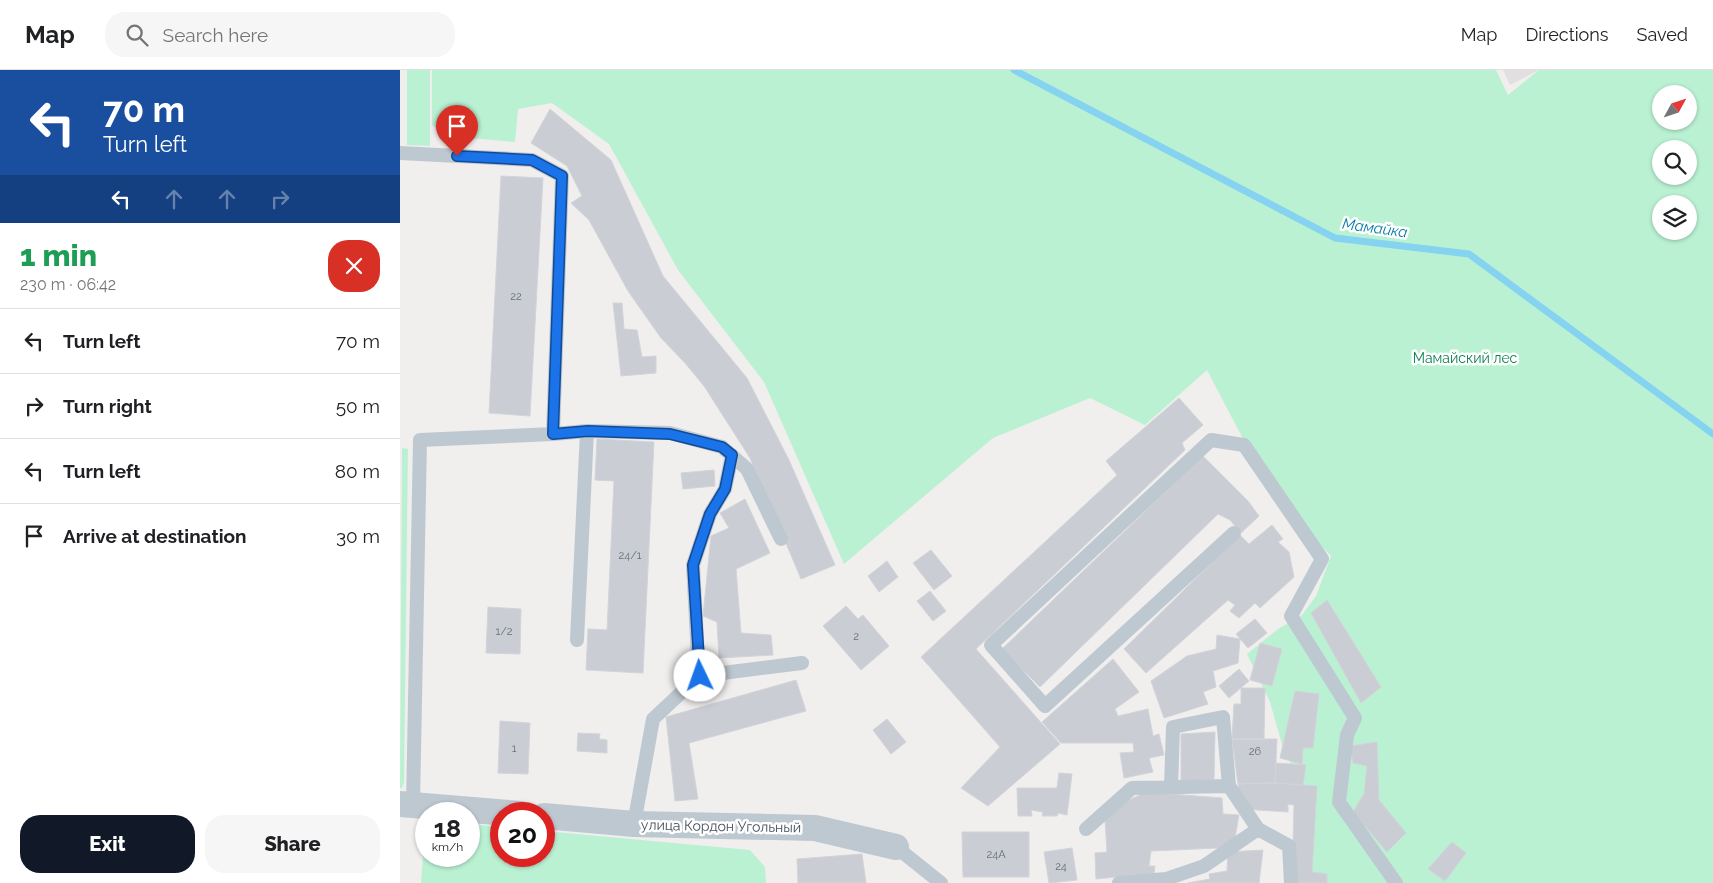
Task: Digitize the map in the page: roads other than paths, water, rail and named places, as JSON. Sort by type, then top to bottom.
[{"type":"street","points":[[406,804],[490,811]]},
{"type":"street","name":"улица Кордон Угольный","points":[[555,817],[634,824],[815,828],[896,848]]},
{"type":"lane","points":[[400,153],[532,160],[562,176],[553,434]]},
{"type":"lane","points":[[578,640],[588,431]]},
{"type":"lane","points":[[406,804],[420,440],[588,431],[670,434],[722,447],[747,469],[781,539]]},
{"type":"lane","points":[[1234,533],[1045,706],[991,646],[1211,440],[1244,444],[1322,558],[1291,616],[1355,718],[1347,736],[1339,802],[1396,883]]},
{"type":"lane","points":[[700,676],[693,565],[710,514],[725,489],[732,455]]},
{"type":"lane","points":[[634,824],[653,719],[700,676],[802,662]]},
{"type":"lane","points":[[1171,787],[1172,727],[1223,717],[1229,786],[1258,829],[1289,846],[1291,883]]},
{"type":"lane","points":[[1086,829],[1132,788],[1229,786]]},
{"type":"lane","points":[[1119,883],[1166,879],[1204,866],[1258,829]]},
{"type":"lane","points":[[896,848],[941,883]]},
{"type":"waterway","name":"Мамайка","points":[[1014,70],[1335,238],[1469,254],[1713,434]]},
{"type":"park label","name":"Мамайский лес","points":[[1465,358]]}]
